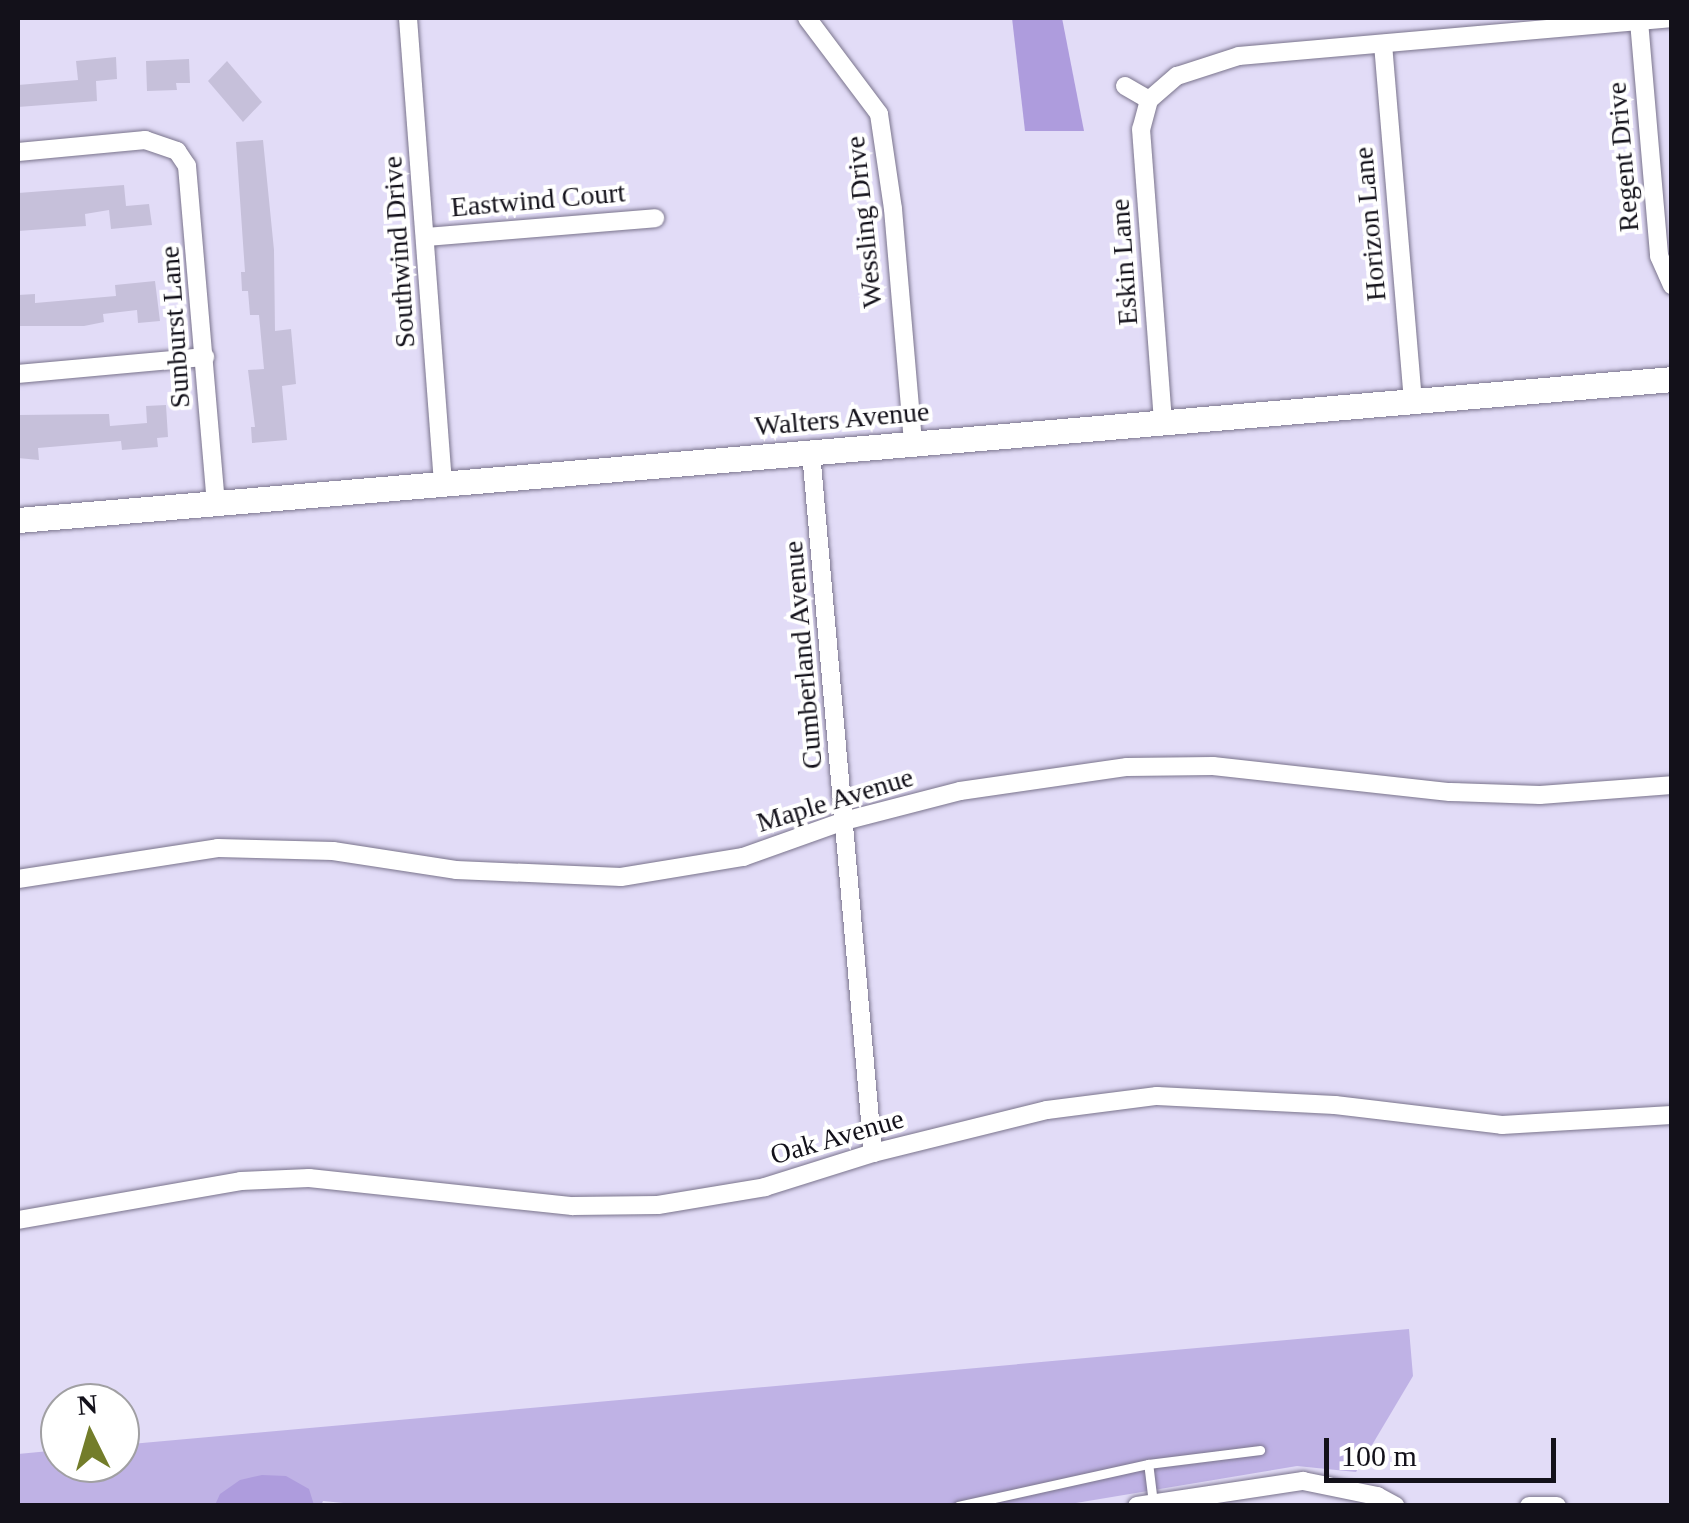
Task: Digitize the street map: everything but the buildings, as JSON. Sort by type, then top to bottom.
[{"type":"main road","name":"Walters Avenue","points":[[18,520],[1672,379]]},
{"type":"street","name":"Southwind Drive","points":[[408,18],[443,484]]},
{"type":"street","name":"Wessling Drive","points":[[808,18],[880,114],[893,209],[913,443]]},
{"type":"street","points":[[1126,86],[1149,100],[1176,76],[1239,56],[1672,18]]},
{"type":"street","name":"Regent Drive","points":[[1639,21],[1659,256],[1672,285]]},
{"type":"street","name":"Horizon Lane","points":[[1383,44],[1413,401]]},
{"type":"street","name":"Eskin Lane","points":[[1149,100],[1142,128],[1163,421]]},
{"type":"street","name":"Sunburst Lane","points":[[18,152],[145,140],[177,151],[192,186],[216,503]]},
{"type":"street","name":"Eastwind Court","points":[[426,237],[654,218]]},
{"type":"street","points":[[18,374],[205,357]]},
{"type":"street","name":"Cumberland Avenue","points":[[811,452],[873,1153]]},
{"type":"street","name":"Maple Avenue","points":[[18,879],[218,848],[333,851],[456,870],[622,878],[743,858],[844,822],[960,791],[1128,768],[1213,766],[1450,792],[1540,795],[1672,785]]},
{"type":"street","name":"Oak Avenue","points":[[18,1220],[241,1180],[309,1178],[573,1206],[658,1204],[765,1187],[873,1153],[1047,1110],[1157,1096],[1335,1105],[1502,1124],[1672,1115]]},
{"type":"street","points":[[1145,1504],[1302,1481],[1377,1496],[1396,1506]]},
{"type":"street","points":[[1529,1506],[1557,1506]]},
{"type":"lane","points":[[958,1506],[1148,1464],[1260,1450]]},
{"type":"lane","points":[[1145,1504],[1148,1464]]},
{"type":"shaded area","points":[[1012,18],[1062,18],[1084,131],[1025,131]]},
{"type":"shaded area","points":[[1409,1329],[1413,1376],[1356,1472],[1297,1466],[1058,1506],[374,1506],[323,1501],[321,1506],[18,1506],[18,1454],[40,1452],[40,1483],[140,1483],[140,1443]]},
{"type":"shaded area","points":[[262,1475],[286,1476],[309,1489],[314,1505],[215,1505],[220,1494],[240,1480]]}]
